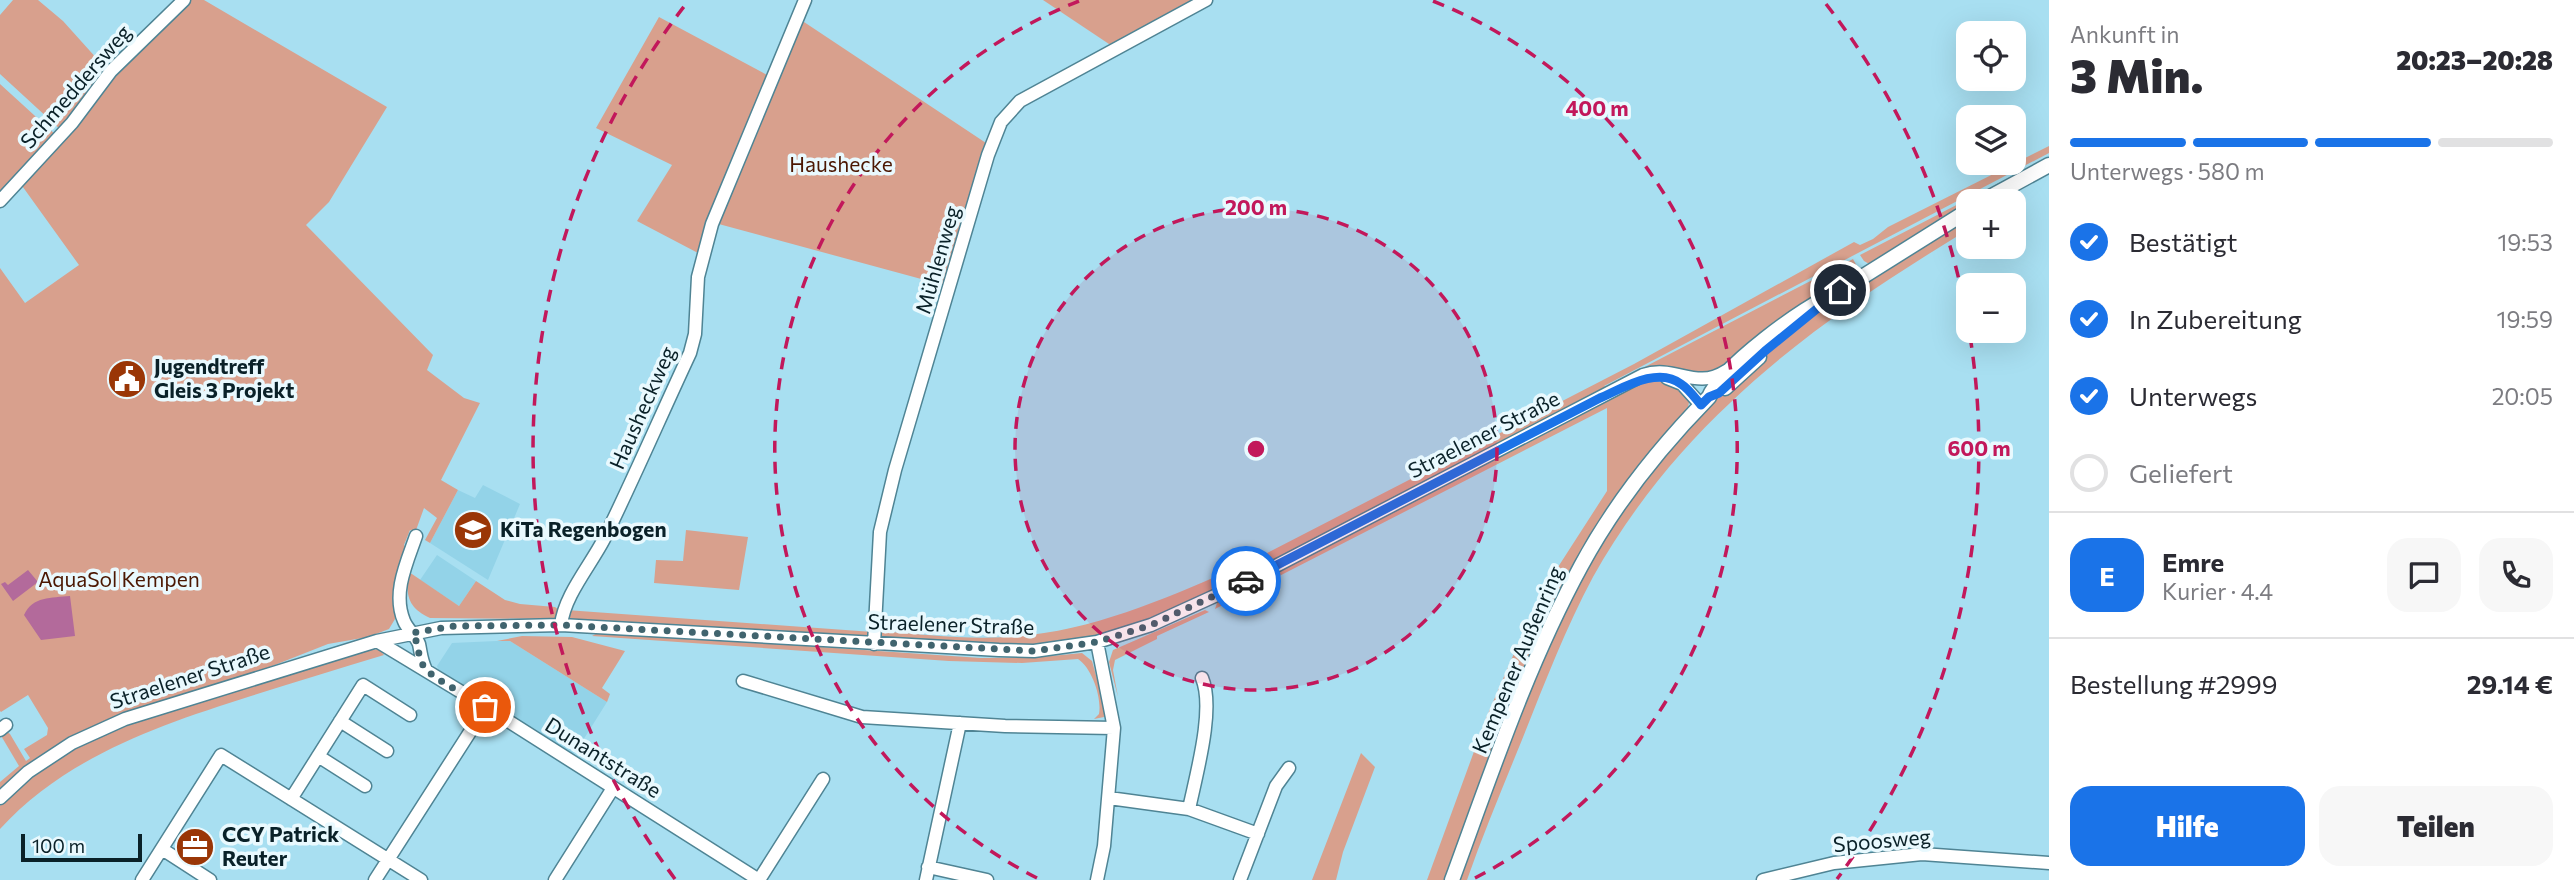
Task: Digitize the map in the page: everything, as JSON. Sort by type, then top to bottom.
[{"type":"main road","points":[[2005,189],[2049,165]]},
{"type":"main road","name":"Straelener Straße","points":[[1705,401],[1713,388],[1735,365],[1806,310],[1956,218]]},
{"type":"main road","name":"Straelener Straße","points":[[1705,401],[1719,393],[1835,294]]},
{"type":"main road","name":"Kempener Außenring","points":[[1452,880],[1521,699],[1567,593],[1600,533],[1629,490],[1660,450],[1705,401]]},
{"type":"street","name":"Schmeddersweg","points":[[0,201],[72,123],[111,71],[184,0]]},
{"type":"street","name":"Hausheckweg","points":[[561,625],[565,605],[591,565],[690,353],[695,334],[698,277],[712,224],[805,0]]},
{"type":"street","name":"Mühlenweg","points":[[874,644],[880,532],[895,470],[988,155],[1001,122],[1020,101],[1206,0]]},
{"type":"street","name":"Straelener Straße","points":[[0,798],[48,758],[107,726],[377,641],[454,626],[561,625],[1034,651],[1097,642],[1151,625],[1222,593],[1600,398],[1628,381],[1655,371],[1712,379],[1735,365]]},
{"type":"street","name":"Straelener Straße","points":[[1600,398],[1643,380],[1665,378],[1682,384],[1705,401]]},
{"type":"street","points":[[1693,378],[1705,401]]},
{"type":"street","points":[[416,536],[400,589],[403,621],[418,642],[419,658],[426,670]]},
{"type":"street","name":"Dunantstraße","points":[[377,641],[759,880],[823,779]]},
{"type":"street","points":[[1097,642],[1114,728],[1104,846],[1097,880]]},
{"type":"street","points":[[1189,809],[1207,700],[1202,678]]},
{"type":"street","points":[[743,681],[862,717],[1114,728]]},
{"type":"street","points":[[291,799],[363,685],[411,715]]},
{"type":"street","points":[[375,880],[485,707]]},
{"type":"street","points":[[340,721],[387,751]]},
{"type":"street","points":[[960,723],[927,874],[987,880]]},
{"type":"street","points":[[142,880],[222,755],[421,880]]},
{"type":"street","points":[[318,756],[365,786]]},
{"type":"street","points":[[1240,880],[1276,786],[1289,768]]},
{"type":"street","points":[[555,880],[613,788]]},
{"type":"street","points":[[1108,798],[1189,809],[1258,834]]},
{"type":"street","points":[[162,849],[210,880]]},
{"type":"street","name":"Spoosweg","points":[[1763,880],[1834,863],[1922,854],[2049,863]]},
{"type":"shaded area","name":"KiTa Regenbogen","points":[[483,485],[520,504],[488,580],[430,543],[458,490],[475,498]]},
{"type":"shaded area","points":[[437,555],[476,581],[459,606],[420,580]]},
{"type":"shaded area","points":[[28,570],[38,582],[13,601],[1,584],[5,582],[8,585]]},
{"type":"shaded area","points":[[70,596],[75,636],[41,640],[24,615],[32,604],[38,601]]},
{"type":"shaded area","points":[[510,641],[607,702],[575,753],[572,754],[438,669],[437,666],[452,643]]},
{"type":"green space","points":[[13,0],[38,0],[63,21],[108,71],[62,131],[0,74],[0,15]]},
{"type":"green space","name":"AquaSol Kempen","points":[[188,0],[204,0],[387,107],[329,202],[306,225],[433,355],[427,370],[464,398],[480,403],[441,480],[458,490],[430,543],[425,540],[437,518],[424,508],[415,533],[410,530],[404,545],[406,548],[397,587],[395,619],[389,629],[368,637],[328,644],[262,670],[150,705],[0,790],[0,782],[19,766],[0,734],[5,730],[10,734],[26,761],[30,758],[24,749],[47,735],[48,728],[28,695],[0,711],[0,268],[25,303],[79,265],[20,183],[111,76]]},
{"type":"green space","points":[[1043,0],[1195,0],[1112,46]]},
{"type":"green space","name":"Haushecke","points":[[801,15],[804,22],[986,143],[991,141],[947,286],[715,223]]},
{"type":"green space","name":"Haushecke","points":[[659,17],[769,76],[698,253],[637,221],[672,165],[596,128]]},
{"type":"green space","points":[[0,84],[57,136],[0,197]]},
{"type":"green space","points":[[2049,146],[2049,153],[2026,165],[2026,158]]},
{"type":"green space","points":[[2049,157],[2049,160],[2026,173],[2026,169]]},
{"type":"green space","points":[[1991,175],[2007,175],[1980,189],[1964,189]]},
{"type":"green space","points":[[2014,175],[2022,175],[1997,189],[1987,189]]},
{"type":"green space","points":[[1956,193],[1956,202],[1604,386],[1853,259],[1858,272],[1802,308],[1722,370],[1706,376],[1671,368],[1248,574],[1236,569],[1634,364],[1854,242],[1860,245],[1873,239],[1888,227]]},
{"type":"green space","points":[[1956,205],[1956,213],[1871,265],[1860,255]]},
{"type":"green space","points":[[1956,223],[1956,237],[1815,331],[1757,378],[1691,442],[1638,507],[1607,553],[1582,598],[1544,685],[1467,880],[1457,880],[1534,675],[1564,609],[1606,534],[1657,464],[1716,400],[1779,342],[1848,291]]},
{"type":"green space","points":[[1649,381],[1672,382],[1690,398],[1688,407],[1653,449],[1597,528],[1447,880],[1427,880],[1487,716],[1521,637],[1549,581],[1607,491],[1607,408],[1215,609],[1217,603],[1624,391]]},
{"type":"green space","points":[[686,530],[748,537],[739,590],[654,583],[656,560],[683,561]]},
{"type":"green space","points":[[1231,570],[1235,574],[1233,581],[1157,615],[1105,633],[1051,644],[971,646],[883,642],[879,631],[975,638],[1007,637],[1065,629],[1122,614]]},
{"type":"green space","points":[[409,572],[459,606],[476,581],[505,600],[555,607],[559,610],[555,619],[430,618],[417,610],[410,600],[407,587]]},
{"type":"green space","points":[[566,610],[873,632],[869,640],[568,620]]},
{"type":"green space","points":[[1205,610],[1209,612],[1157,636],[1157,639],[1115,660],[1113,670],[1118,697],[1109,662],[1113,650]]},
{"type":"green space","points":[[599,632],[981,658],[1082,653],[1092,661],[1105,708],[1104,717],[1094,719],[1099,714],[1100,707],[1097,692],[1088,669],[1078,659],[1022,663],[949,661],[592,636]]},
{"type":"green space","points":[[522,636],[572,637],[625,651],[602,688],[610,694],[607,702],[510,641],[497,641]]},
{"type":"green space","points":[[379,649],[384,655],[217,707],[116,746],[55,782],[26,804],[0,829],[0,806],[28,779],[61,756],[97,737],[175,706],[346,656]]},
{"type":"green space","points":[[1361,753],[1375,767],[1343,852],[1336,880],[1312,880]]},
{"type":"way so far","points":[[485,707],[426,670],[419,658],[418,642],[412,633],[454,626],[561,625],[1034,651],[1097,642],[1151,625],[1246,581]]},
{"type":"place","name":"Jugendtreff Gleis 3 Projekt","points":[[127,379]]},
{"type":"place","name":"KiTa Regenbogen","points":[[473,530]]},
{"type":"place","name":"CCY Patrick Reuter","points":[[195,847]]},
{"type":"route","points":[[1246,581],[1600,398],[1643,380],[1658,377],[1676,381],[1701,405],[1709,397],[1719,393],[1765,351],[1840,290]]}]
